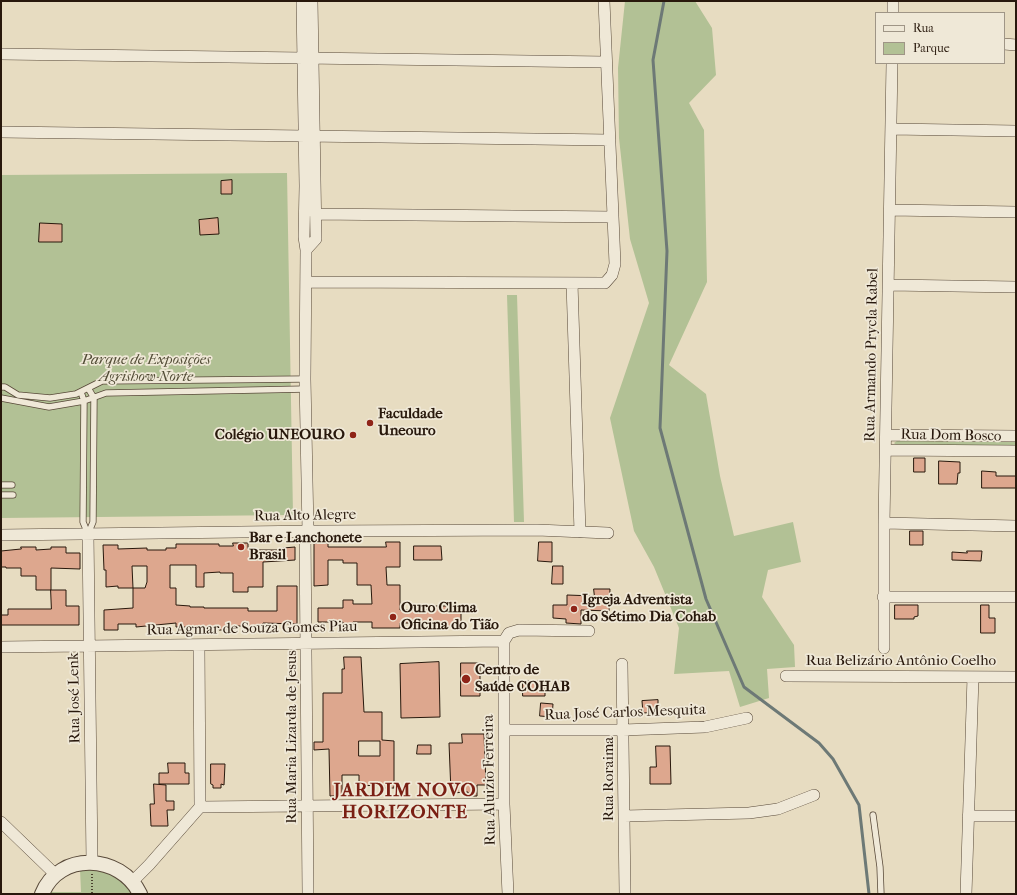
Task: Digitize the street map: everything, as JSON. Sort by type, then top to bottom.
[{"type":"street","points":[[302,1],[308,58]]},
{"type":"street","points":[[306,250],[316,239],[309,136],[308,58],[312,1]]},
{"type":"street","points":[[306,282],[605,283],[610,279],[615,264],[604,1]]},
{"type":"street","points":[[893,1],[893,12]]},
{"type":"street","points":[[1005,44],[1016,45]]},
{"type":"street","points":[[1,54],[606,62]]},
{"type":"street","name":"Rua Armando Prycla Rabel","points":[[884,648],[884,523],[892,64]]},
{"type":"street","points":[[891,129],[1016,131]]},
{"type":"street","points":[[1,132],[610,140]]},
{"type":"street","name":"Rua Maria Lizarda de Jesus","points":[[308,894],[306,643],[306,250],[304,237],[309,136]]},
{"type":"street","points":[[890,210],[1016,212]]},
{"type":"street","points":[[315,214],[613,217]]},
{"type":"street","points":[[572,283],[580,532]]},
{"type":"street","points":[[889,285],[1016,287]]},
{"type":"street","name":"Rua Dom Bosco","points":[[886,435],[1016,436]]},
{"type":"street","name":"Rua Dom Bosco","points":[[886,450],[1016,451]]},
{"type":"street","points":[[884,523],[1016,526]]},
{"type":"street","name":"Rua Alto Alegre","points":[[1,535],[538,530],[608,533]]},
{"type":"street","name":"Rua José Lenk","points":[[88,534],[92,862]]},
{"type":"street","points":[[884,597],[1016,597]]},
{"type":"street","points":[[504,641],[509,633],[519,630],[589,631]]},
{"type":"street","name":"Rua Agmar de Souza Gomes Piau","points":[[1,647],[504,641]]},
{"type":"street","name":"Rua Aluizio Ferreira","points":[[504,641],[504,804],[508,894]]},
{"type":"street","points":[[40,893],[51,879],[63,870],[77,864],[92,862],[119,870],[138,891],[149,865],[200,807],[199,645]]},
{"type":"street","name":"Rua Roraima","points":[[622,664],[625,894]]},
{"type":"street","name":"Rua Belizário Antônio Coelho","points":[[786,676],[1016,677]]},
{"type":"street","points":[[966,894],[973,677]]},
{"type":"street","name":"Rua José Carlos Mesquita","points":[[504,730],[623,730],[705,727],[747,718]]},
{"type":"street","points":[[624,816],[749,813],[778,809],[814,795]]},
{"type":"street","points":[[200,807],[504,804]]},
{"type":"street","points":[[968,816],[1016,816]]},
{"type":"street","points":[[1,822],[56,875]]},
{"type":"lane","points":[[2,386],[18,394],[50,398],[76,394],[102,381],[306,384]]},
{"type":"lane","points":[[1,398],[49,407],[94,398],[106,393],[306,384]]},
{"type":"lane","points":[[88,388],[94,398],[93,522],[88,534]]},
{"type":"lane","points":[[81,392],[84,400],[83,522],[88,534]]},
{"type":"lane","points":[[83,456],[93,456]]},
{"type":"lane","points":[[1,485],[12,485]]},
{"type":"lane","points":[[1,495],[13,495]]},
{"type":"lane","points":[[873,815],[880,867],[881,894]]},
{"type":"path","points":[[92,862],[92,894]]},
{"type":"green space","points":[[625,1],[695,1],[712,28],[716,75],[689,103],[704,130],[707,282],[669,365],[706,394],[720,476],[734,536],[793,522],[801,562],[768,570],[762,597],[794,645],[795,667],[767,669],[769,698],[740,707],[729,671],[674,674],[679,628],[654,567],[634,531],[610,418],[649,303],[630,239],[619,138],[618,68]]},
{"type":"green space","name":"Parque de Exposições Agrishow Norte","points":[[287,173],[293,515],[1,518],[1,175]]},
{"type":"green space","points":[[507,295],[517,295],[524,522],[514,522]]},
{"type":"green space","points":[[897,441],[1016,442],[1016,447],[896,445],[894,443]]},
{"type":"green space","points":[[80,869],[103,871],[117,876],[123,880],[133,894],[48,894],[49,892],[81,892]]},
{"type":"building","points":[[232,180],[232,194],[221,194],[221,181]]},
{"type":"building","points":[[218,218],[219,234],[200,235],[199,220]]},
{"type":"building","points":[[40,223],[62,224],[62,242],[39,242]]},
{"type":"building","points":[[914,458],[925,458],[925,472],[914,472]]},
{"type":"building","points":[[939,461],[960,462],[960,473],[958,473],[957,484],[939,484]]},
{"type":"building","points":[[982,471],[996,472],[996,476],[1016,476],[1016,488],[982,488]]},
{"type":"building","points":[[910,531],[923,531],[923,545],[910,545]]},
{"type":"building","points":[[386,542],[400,542],[400,567],[386,567],[387,585],[400,585],[400,610],[432,609],[432,606],[461,606],[461,627],[443,627],[443,623],[400,623],[400,628],[372,628],[372,622],[353,622],[353,625],[343,625],[343,622],[318,622],[318,608],[343,608],[343,600],[353,600],[353,604],[372,604],[371,585],[357,585],[357,563],[343,563],[343,560],[328,560],[328,585],[314,586],[314,543],[328,543],[328,547],[386,547]]},
{"type":"building","points":[[539,542],[552,542],[552,562],[538,561]]},
{"type":"building","points":[[233,543],[248,543],[248,549],[261,550],[283,550],[283,548],[295,547],[295,560],[263,562],[263,587],[248,587],[248,592],[233,592],[233,573],[204,573],[204,587],[196,587],[196,565],[170,565],[170,588],[176,588],[176,605],[204,608],[248,608],[248,611],[277,611],[277,586],[297,586],[297,624],[263,623],[263,626],[232,626],[231,630],[219,630],[219,627],[176,627],[176,623],[136,627],[136,624],[118,624],[118,630],[104,630],[104,610],[133,608],[133,588],[118,588],[118,586],[106,587],[106,570],[104,570],[103,545],[118,545],[118,549],[147,548],[147,550],[166,550],[166,548],[176,548],[176,544],[219,544],[219,546],[233,546]],"holes":[[[132,566],[147,566],[147,582],[145,588],[133,588]]]},
{"type":"building","points":[[414,546],[441,546],[442,560],[414,560]]},
{"type":"building","points":[[21,547],[36,547],[36,550],[51,549],[51,547],[66,547],[66,553],[80,553],[80,569],[51,568],[51,590],[36,590],[36,576],[21,576],[21,568],[1,567],[1,551],[21,549]]},
{"type":"building","points":[[967,551],[982,551],[981,561],[952,560],[952,552],[967,553]]},
{"type":"building","points":[[553,566],[563,566],[563,584],[552,584]]},
{"type":"building","points":[[594,589],[610,589],[609,611],[581,610],[581,624],[566,623],[566,619],[553,618],[553,605],[567,605],[567,595],[594,596]]},
{"type":"building","points":[[51,590],[66,590],[66,606],[79,606],[79,625],[1,625],[1,615],[8,615],[8,609],[51,609]]},
{"type":"building","points":[[895,605],[918,605],[918,616],[914,617],[914,619],[895,619]]},
{"type":"building","points":[[981,605],[989,605],[989,618],[995,618],[995,633],[981,633]]},
{"type":"building","points":[[344,657],[361,657],[364,712],[382,712],[382,740],[394,741],[394,788],[380,788],[380,785],[359,786],[359,775],[342,775],[342,796],[330,796],[329,749],[314,750],[314,742],[323,742],[323,693],[342,693],[342,669],[344,669]],"holes":[[[359,741],[380,741],[380,756],[359,756]]]},
{"type":"building","points":[[439,662],[440,717],[401,718],[400,664]]},
{"type":"building","points":[[461,663],[480,663],[480,696],[461,696]]},
{"type":"building","points":[[523,681],[545,681],[545,696],[523,696]]},
{"type":"building","points":[[658,700],[658,712],[643,713],[642,701]]},
{"type":"building","points":[[541,703],[553,704],[552,717],[540,716]]},
{"type":"building","points":[[462,734],[484,734],[486,785],[477,785],[477,796],[468,796],[468,792],[451,793],[449,743],[462,743]]},
{"type":"building","points":[[418,745],[431,745],[431,754],[417,754]]},
{"type":"building","points":[[656,746],[670,746],[671,784],[650,784],[650,767],[656,767]]},
{"type":"building","points":[[168,763],[185,763],[185,773],[189,773],[189,784],[159,784],[159,773],[168,773]]},
{"type":"building","points":[[211,764],[225,764],[224,785],[221,784],[221,788],[213,788],[213,785],[211,784]]},
{"type":"building","points":[[154,784],[166,785],[166,801],[174,801],[174,810],[167,810],[168,826],[151,826],[150,804],[154,804]]},
{"type":"waterway","points":[[664,1],[653,60],[667,251],[660,428],[706,599],[744,687],[819,743],[833,759],[859,805],[869,894]]},
{"type":"place","name":"Faculdade Uneouro","points":[[370,423]]},
{"type":"place","name":"Colégio UNEOURO","points":[[353,435]]},
{"type":"place","name":"Bar e Lanchonete Brasil","points":[[241,547]]},
{"type":"place","name":"Igreja Adventista do Sétimo Dia Cohab","points":[[574,609]]},
{"type":"place","name":"Ouro Clima Oficina do Tião","points":[[393,617]]},
{"type":"place","name":"Centro de Saúde COHAB","points":[[466,679]]},
{"type":"district","name":"JARDIM NOVO HORIZONTE","points":[[405,802]]}]
